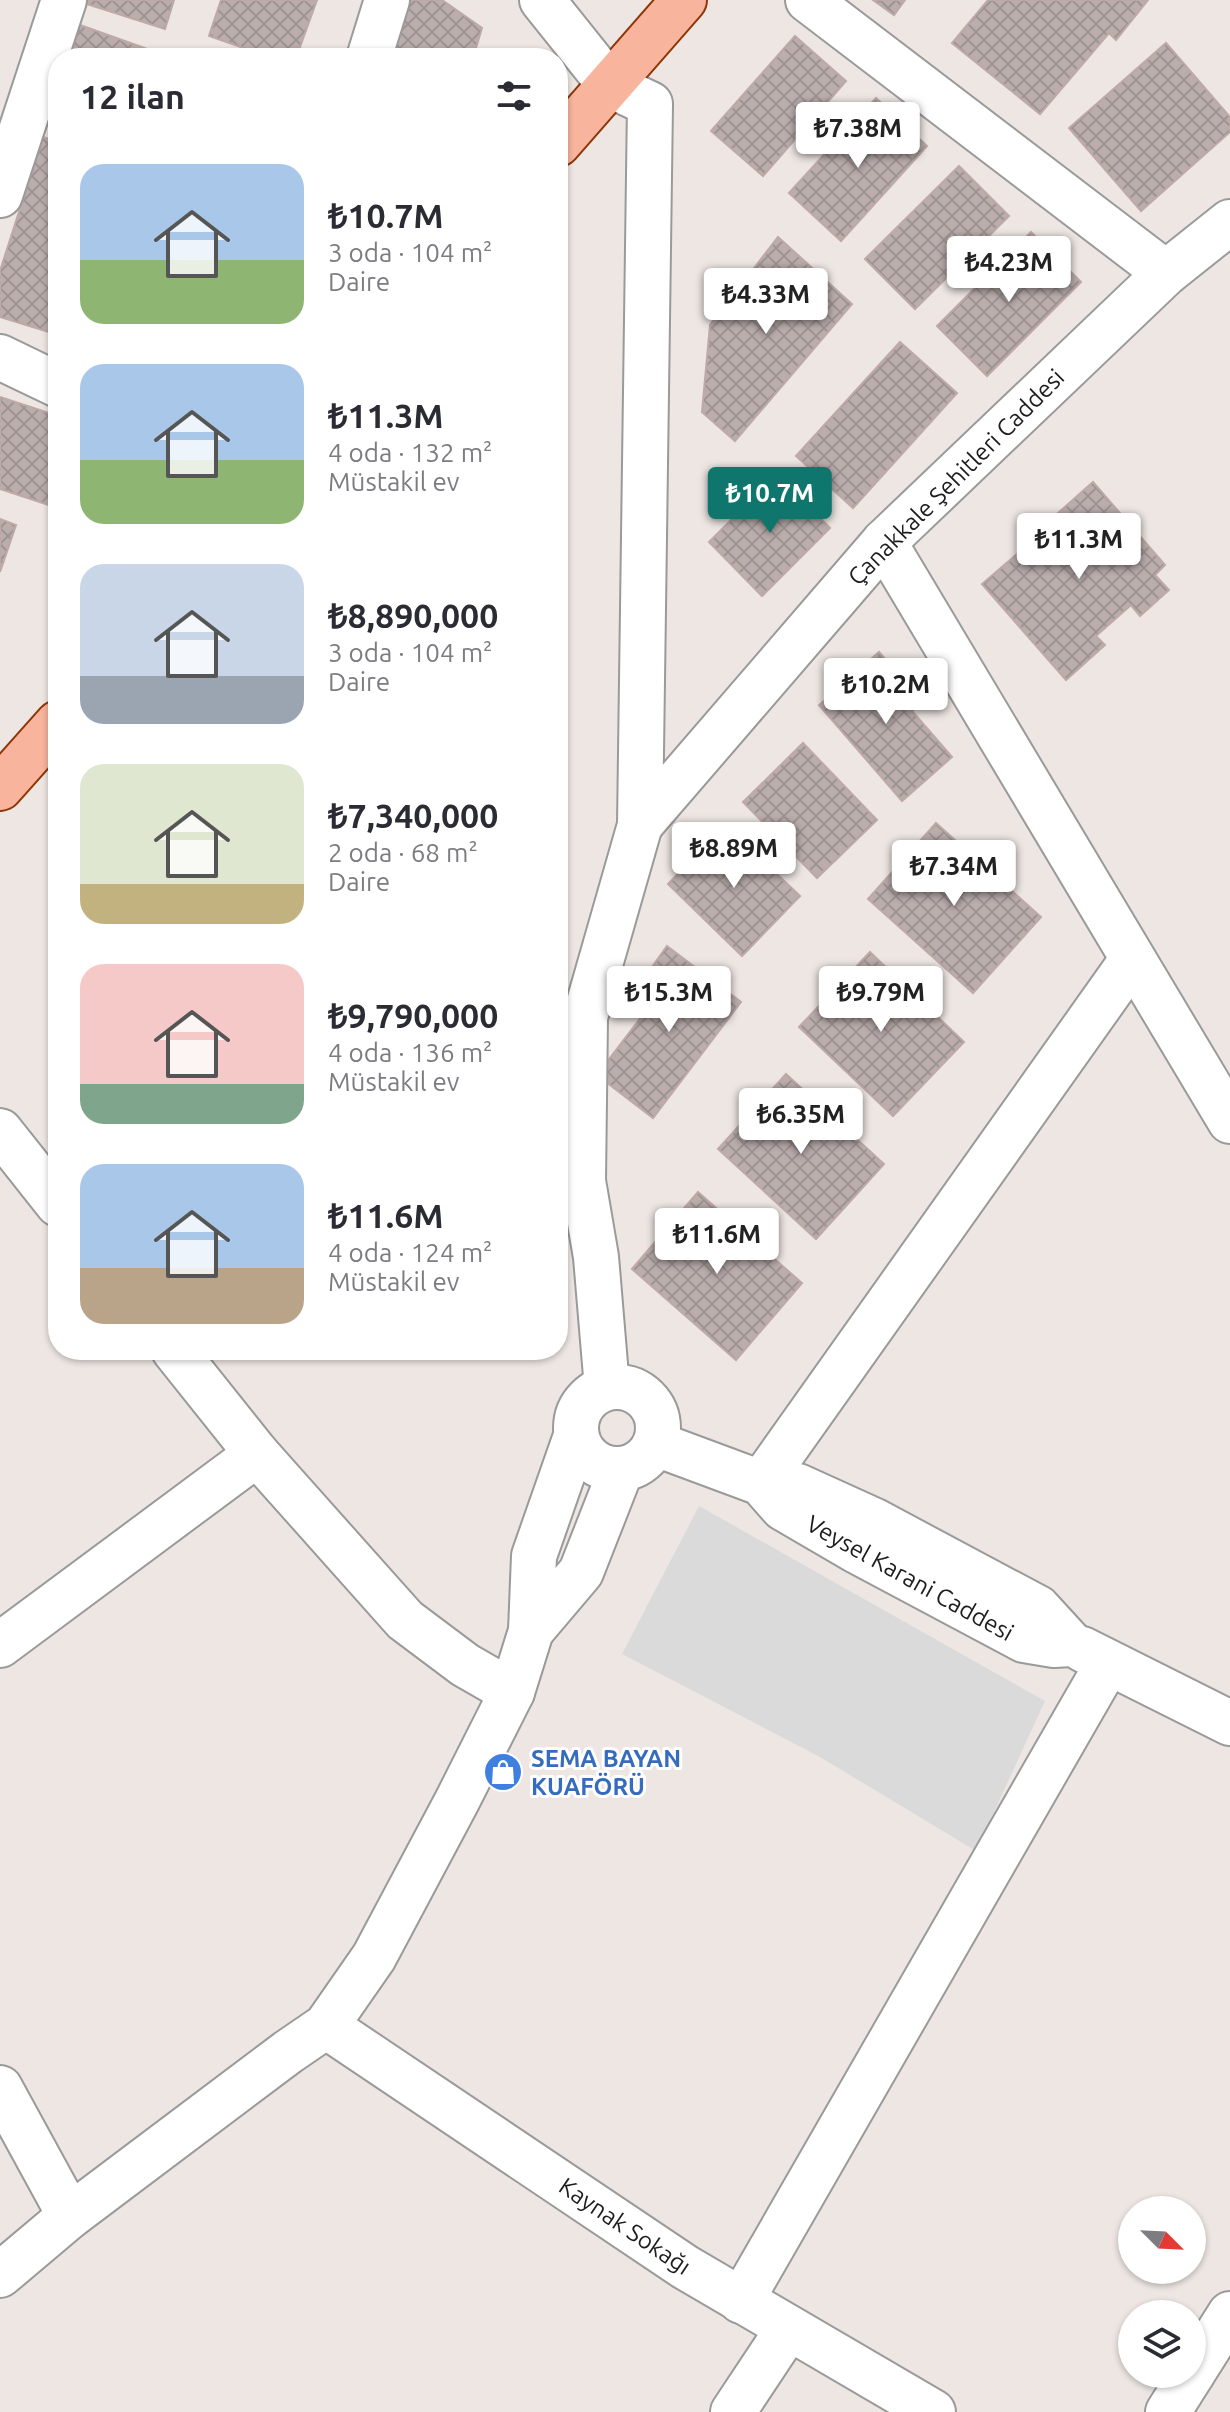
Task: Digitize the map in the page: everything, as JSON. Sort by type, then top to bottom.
[{"type":"main road","points":[[568,133],[684,0]]},
{"type":"main road","points":[[0,788],[48,734]]},
{"type":"street","points":[[48,48],[64,0]]},
{"type":"street","points":[[372,48],[387,0]]},
{"type":"street","points":[[542,0],[610,85],[650,104],[640,825],[571,1006],[583,1181],[596,1257],[607,1388]]},
{"type":"street","points":[[808,0],[1166,273]]},
{"type":"street","points":[[0,195],[48,49]]},
{"type":"street","name":"Çanakkale Şehitleri Caddesi","points":[[640,825],[884,542],[1166,273],[1230,222]]},
{"type":"street","points":[[0,357],[48,380]]},
{"type":"street","points":[[884,542],[1230,1121]]},
{"type":"street","points":[[761,1483],[1132,960]]},
{"type":"street","points":[[0,1131],[48,1191]]},
{"type":"street","points":[[182,1360],[257,1454],[405,1620],[465,1665],[512,1692]]},
{"type":"street","points":[[0,2275],[70,2216],[326,2026],[374,1957],[512,1692],[531,1631],[534,1556],[576,1436],[576,1420],[582,1406],[592,1395],[622,1386],[637,1391],[657,1413],[659,1429],[656,1444],[648,1457],[635,1466],[621,1470],[591,1462],[581,1450],[576,1436]]},
{"type":"street","name":"Veysel Karani Caddesi","points":[[656,1444],[761,1483],[783,1508],[1024,1640],[1089,1653],[1230,1723]]},
{"type":"street","points":[[0,1645],[257,1454]]},
{"type":"street","points":[[531,1631],[581,1572],[621,1470]]},
{"type":"street","points":[[741,2301],[1089,1653]]},
{"type":"street","name":"Kaynak Sokağı","points":[[326,2026],[685,2267],[933,2412]]},
{"type":"street","points":[[0,2088],[70,2216]]},
{"type":"street","points":[[1206,2352],[1230,2314]]},
{"type":"street","points":[[733,2412],[788,2329]]},
{"type":"street","points":[[1168,2412],[1183,2388]]},
{"type":"shaded area","points":[[699,1506],[1045,1701],[976,1851],[820,1757],[622,1654]]},
{"type":"building","points":[[88,0],[174,0],[165,29],[87,4]]},
{"type":"building","points":[[221,0],[317,0],[300,48],[243,48],[209,36]]},
{"type":"building","points":[[397,0],[442,0],[482,28],[476,48],[380,48]]},
{"type":"building","points":[[873,0],[905,0],[894,15]]},
{"type":"building","points":[[988,0],[1148,0],[1116,40],[1109,33],[1040,114],[952,43]]},
{"type":"building","points":[[80,25],[144,48],[72,48]]},
{"type":"building","points":[[795,36],[846,81],[763,176],[711,131]]},
{"type":"building","points":[[1166,43],[1230,117],[1230,132],[1141,211],[1069,128]]},
{"type":"building","points":[[876,98],[927,146],[841,241],[789,193]]},
{"type":"building","points":[[43,137],[48,139],[48,332],[0,317],[0,271]]},
{"type":"building","points":[[959,166],[1009,216],[915,309],[865,259]]},
{"type":"building","points":[[1031,232],[1081,282],[987,376],[937,326]]},
{"type":"building","points":[[778,237],[852,304],[735,441],[702,412],[710,325]]},
{"type":"building","points":[[900,342],[957,393],[853,508],[796,456]]},
{"type":"building","points":[[0,397],[48,413],[48,505],[0,489]]},
{"type":"building","points":[[777,474],[830,528],[762,596],[709,542]]},
{"type":"building","points":[[1093,482],[1165,565],[1155,575],[1169,590],[1140,616],[1131,605],[1096,636],[1105,645],[1066,680],[982,584],[1024,548],[1030,555],[1058,530],[1049,521]]},
{"type":"building","points":[[0,519],[16,525],[0,572]]},
{"type":"building","points":[[879,652],[923,702],[912,711],[952,757],[902,801],[819,705]]},
{"type":"building","points":[[803,743],[877,820],[817,878],[743,802]]},
{"type":"building","points":[[936,823],[1041,917],[973,993],[868,899]]},
{"type":"building","points":[[725,824],[800,896],[742,956],[668,884]]},
{"type":"building","points":[[667,946],[741,1002],[653,1118],[597,1075],[664,987],[647,974]]},
{"type":"building","points":[[870,952],[964,1042],[893,1116],[799,1027]]},
{"type":"building","points":[[786,1074],[884,1164],[816,1239],[718,1149]]},
{"type":"building","points":[[698,1192],[802,1283],[736,1360],[632,1269]]},
{"type":"place","name":"SEMA BAYAN KUAFÖRÜ","points":[[503,1772]]}]
